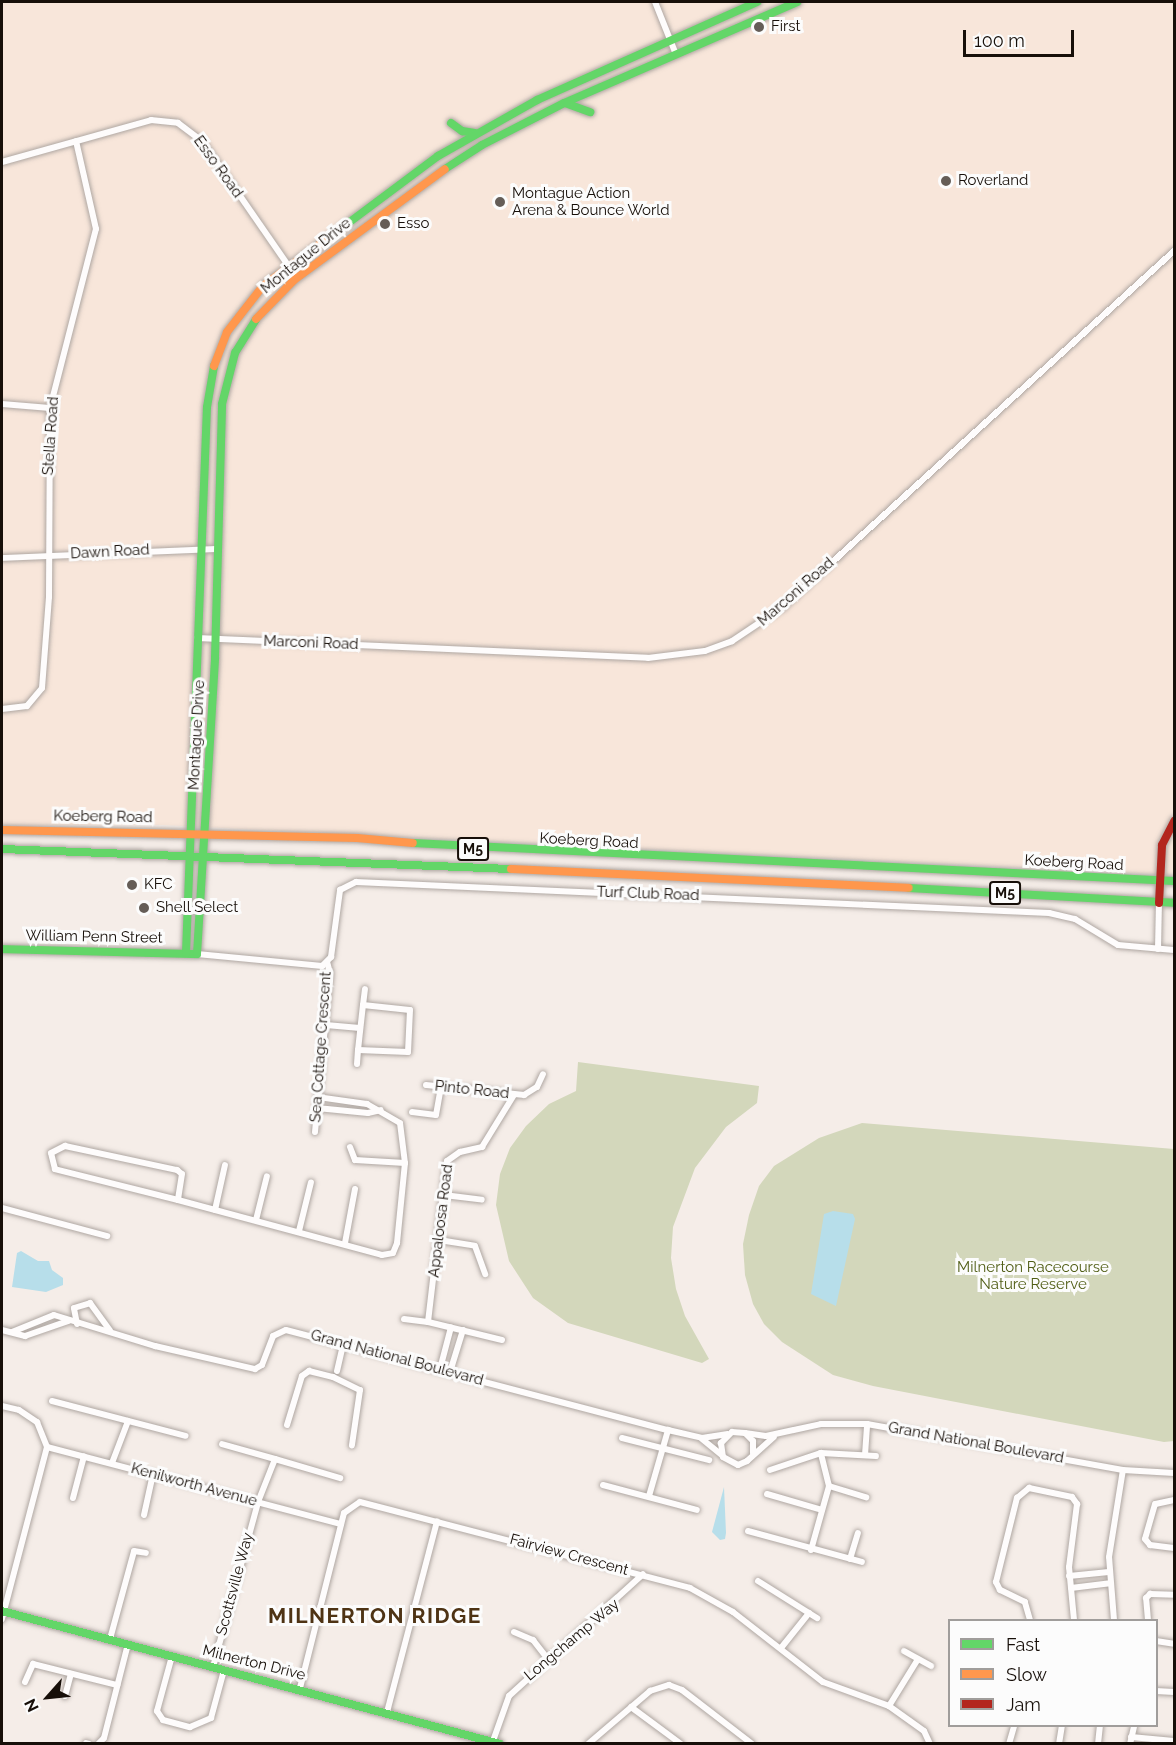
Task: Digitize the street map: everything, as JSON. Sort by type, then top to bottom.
[{"type":"main road","name":"Montague Drive","points":[[186,953],[207,407],[212,372],[227,332],[247,304],[288,266],[417,170],[476,133],[669,40],[757,2]]},
{"type":"main road","name":"Montague Drive","points":[[197,954],[216,639],[222,413],[229,370],[255,319],[297,278],[438,172],[524,121],[675,52],[797,2]]},
{"type":"main road","points":[[564,103],[577,104],[590,112]]},
{"type":"main road","points":[[451,123],[462,131],[476,133]]},
{"type":"main road","points":[[1159,903],[1163,840],[1174,821]]},
{"type":"main road","name":"Koeberg Road","points":[[2,830],[189,832],[1174,881]]},
{"type":"main road","name":"Koeberg Road","points":[[2,849],[774,880],[1174,903]]},
{"type":"main road","name":"William Penn Street","points":[[2,949],[197,954]]},
{"type":"main road","name":"Milnerton Drive","points":[[2,1614],[300,1688],[478,1740],[497,1742]]},
{"type":"street","points":[[655,2],[675,52]]},
{"type":"street","name":"Esso Road","points":[[2,162],[151,120],[186,126],[202,141],[297,278]]},
{"type":"street","name":"Stella Road","points":[[2,709],[27,706],[42,688],[48,555],[50,408],[96,238],[93,203],[76,141]]},
{"type":"street","name":"Marconi Road","points":[[197,638],[648,658],[705,651],[732,640],[783,607],[1174,251]]},
{"type":"street","points":[[2,404],[50,408]]},
{"type":"street","name":"Dawn Road","points":[[2,558],[219,549]]},
{"type":"street","name":"Turf Club Road","points":[[327,963],[340,890],[356,882],[1049,913],[1075,919],[1118,945],[1174,950]]},
{"type":"street","points":[[1158,949],[1159,903]]},
{"type":"street","points":[[197,954],[317,967],[327,963]]},
{"type":"street","name":"Sea Cottage Crescent","points":[[315,1132],[326,1025],[327,963]]},
{"type":"street","points":[[357,1064],[365,989]]},
{"type":"street","points":[[358,1050],[404,1054],[410,1047],[410,1010],[363,1005]]},
{"type":"street","points":[[326,1025],[360,1028]]},
{"type":"street","name":"Pinto Road","points":[[426,1085],[514,1095],[530,1092],[543,1074]]},
{"type":"street","points":[[412,1112],[436,1115],[441,1087]]},
{"type":"street","name":"Appaloosa Road","points":[[428,1322],[447,1161],[460,1152],[482,1147],[514,1095]]},
{"type":"street","points":[[178,1200],[182,1174],[177,1170],[65,1146],[51,1153],[51,1164],[59,1171],[299,1231],[382,1255],[393,1253],[397,1243],[405,1163],[400,1123],[367,1104],[318,1097]]},
{"type":"street","points":[[317,1108],[368,1113],[381,1110]]},
{"type":"street","points":[[350,1147],[355,1160],[405,1163]]},
{"type":"street","points":[[215,1210],[225,1165]]},
{"type":"street","points":[[256,1220],[267,1176]]},
{"type":"street","points":[[299,1231],[311,1182]]},
{"type":"street","points":[[345,1243],[355,1189]]},
{"type":"street","points":[[444,1195],[482,1200]]},
{"type":"street","points":[[2,1208],[107,1236]]},
{"type":"street","points":[[438,1240],[475,1246],[485,1274]]},
{"type":"street","points":[[78,1324],[74,1308],[90,1303],[112,1333]]},
{"type":"street","points":[[404,1319],[428,1322],[502,1340]]},
{"type":"street","name":"Grand National Boulevard","points":[[2,1330],[25,1336],[68,1321],[255,1369],[262,1365],[273,1336],[286,1330],[668,1430],[702,1438],[728,1434]]},
{"type":"street","points":[[440,1369],[451,1327]]},
{"type":"street","points":[[450,1372],[463,1330]]},
{"type":"street","points":[[337,1371],[343,1345]]},
{"type":"street","points":[[287,1425],[302,1376],[309,1371],[333,1377],[359,1387],[352,1445]]},
{"type":"street","points":[[52,1401],[186,1436]]},
{"type":"street","points":[[2,1406],[19,1410],[36,1422],[47,1447],[2,1614]]},
{"type":"street","points":[[112,1463],[128,1421]]},
{"type":"street","points":[[863,1455],[865,1424]]},
{"type":"street","name":"Grand National Boulevard","points":[[745,1433],[777,1435],[815,1425],[865,1424],[1124,1470],[1174,1473]]},
{"type":"street","points":[[649,1496],[668,1430]]},
{"type":"street","points":[[745,1433],[753,1442],[753,1453],[747,1461],[738,1465],[723,1457],[721,1446],[728,1434],[745,1433]]},
{"type":"street","name":"Grand National Boulevard","points":[[753,1453],[777,1435]]},
{"type":"street","points":[[622,1438],[709,1460]]},
{"type":"street","name":"Grand National Boulevard","points":[[702,1438],[723,1457]]},
{"type":"street","points":[[222,1444],[340,1478]]},
{"type":"street","name":"Kenilworth Avenue","points":[[47,1447],[341,1524]]},
{"type":"street","points":[[811,1550],[829,1486],[821,1453]]},
{"type":"street","points":[[770,1470],[821,1453],[876,1456]]},
{"type":"street","points":[[73,1498],[84,1456]]},
{"type":"street","name":"Scottsville Way","points":[[213,1667],[258,1502],[275,1459]]},
{"type":"street","points":[[1114,1619],[1109,1572],[1110,1538],[1124,1470]]},
{"type":"street","points":[[144,1515],[153,1474]]},
{"type":"street","points":[[603,1485],[698,1510]]},
{"type":"street","points":[[829,1486],[866,1497]]},
{"type":"street","points":[[1030,1619],[1025,1602],[1000,1590],[996,1582],[1017,1498],[1024,1491],[1067,1496],[1076,1501],[1069,1576],[1074,1619]]},
{"type":"street","points":[[767,1494],[822,1510]]},
{"type":"street","points":[[1174,1500],[1155,1504],[1145,1539],[1150,1545],[1174,1548]]},
{"type":"street","name":"Fairview Crescent","points":[[300,1688],[341,1524],[347,1510],[360,1502],[643,1574],[707,1595],[781,1648],[823,1682],[890,1706],[924,1731],[930,1743]]},
{"type":"street","points":[[387,1712],[437,1521]]},
{"type":"street","points":[[748,1531],[811,1550],[862,1562]]},
{"type":"street","points":[[849,1559],[858,1533]]},
{"type":"street","points":[[110,1639],[134,1551],[146,1553]]},
{"type":"street","points":[[1069,1576],[1109,1572]]},
{"type":"street","name":"Longchamp Way","points":[[497,1742],[506,1701],[547,1658],[626,1593],[643,1574]]},
{"type":"street","points":[[758,1581],[816,1618]]},
{"type":"street","points":[[1071,1588],[1110,1583]]},
{"type":"street","points":[[1148,1619],[1146,1598],[1150,1594],[1174,1595]]},
{"type":"street","points":[[781,1648],[809,1613]]},
{"type":"street","points":[[514,1632],[532,1640],[547,1658]]},
{"type":"street","points":[[1158,1641],[1174,1644]]},
{"type":"street","points":[[98,1743],[104,1738],[128,1644]]},
{"type":"street","points":[[904,1651],[931,1666]]},
{"type":"street","points":[[172,1656],[157,1711],[163,1720],[190,1727],[211,1718],[224,1670]]},
{"type":"street","points":[[890,1706],[918,1659]]},
{"type":"street","points":[[26,1682],[33,1664],[117,1685]]},
{"type":"street","points":[[65,1696],[71,1674]]},
{"type":"street","points":[[588,1743],[657,1687],[675,1685],[752,1743]]},
{"type":"street","points":[[1158,1691],[1174,1692]]},
{"type":"street","points":[[631,1707],[681,1743]]},
{"type":"street","points":[[1009,1743],[1013,1727]]},
{"type":"street","points":[[1059,1743],[1062,1727]]},
{"type":"street","points":[[1098,1743],[1100,1727]]},
{"type":"street","points":[[1130,1740],[1174,1741]]},
{"type":"shaded area","points":[[2,2],[1174,2],[1174,875],[162,825],[2,825]]},
{"type":"green space","points":[[578,1062],[759,1086],[757,1103],[726,1127],[695,1168],[673,1227],[671,1258],[676,1289],[685,1316],[709,1359],[702,1363],[568,1323],[533,1298],[509,1261],[496,1205],[500,1174],[510,1148],[526,1126],[549,1104],[576,1091]]},
{"type":"green space","name":"Milnerton Racecourse Nature Reserve","points":[[862,1123],[1174,1149],[1174,1441],[1164,1442],[873,1386],[833,1375],[782,1342],[764,1324],[753,1304],[745,1275],[743,1244],[749,1215],[759,1186],[774,1166],[819,1138]]},
{"type":"water","points":[[833,1211],[853,1214],[855,1219],[836,1306],[811,1294],[824,1214]]},
{"type":"water","points":[[21,1251],[38,1261],[49,1261],[52,1270],[63,1278],[63,1285],[46,1292],[12,1287],[17,1253]]},
{"type":"water","points":[[724,1487],[726,1533],[725,1539],[720,1540],[712,1532]]},
{"type":"traffic: fast","points":[[335,233],[438,156],[537,100],[757,2]]},
{"type":"traffic: fast","points":[[445,169],[482,145],[564,103],[797,2]]},
{"type":"traffic: fast","points":[[565,103],[590,112]]},
{"type":"traffic: fast","points":[[451,123],[462,131],[475,133]]},
{"type":"traffic: fast","points":[[2,949],[197,954],[215,658],[222,404],[235,353],[256,319]]},
{"type":"traffic: fast","points":[[186,953],[207,407],[214,366]]},
{"type":"traffic: fast","points":[[413,843],[1174,881]]},
{"type":"traffic: fast","points":[[2,849],[511,869]]},
{"type":"traffic: fast","points":[[909,888],[1174,903]]},
{"type":"traffic: fast","points":[[2,1611],[500,1744]]},
{"type":"traffic: slow","points":[[256,319],[294,280],[445,169]]},
{"type":"traffic: slow","points":[[214,366],[227,332],[263,286],[335,233]]},
{"type":"traffic: slow","points":[[2,830],[357,838],[413,843]]},
{"type":"traffic: slow","points":[[511,869],[909,888]]},
{"type":"traffic: jam","points":[[1159,903],[1162,845],[1174,821]]},
{"type":"place","name":"First","points":[[759,27]]},
{"type":"place","name":"Roverland","points":[[946,181]]},
{"type":"place","name":"Montague Action Arena & Bounce World","points":[[500,202]]},
{"type":"place","name":"Esso","points":[[385,224]]},
{"type":"place","name":"KFC","points":[[132,885]]},
{"type":"place","name":"Shell Select","points":[[144,908]]},
{"type":"district","name":"MILNERTON RIDGE","points":[[375,1616]]}]
